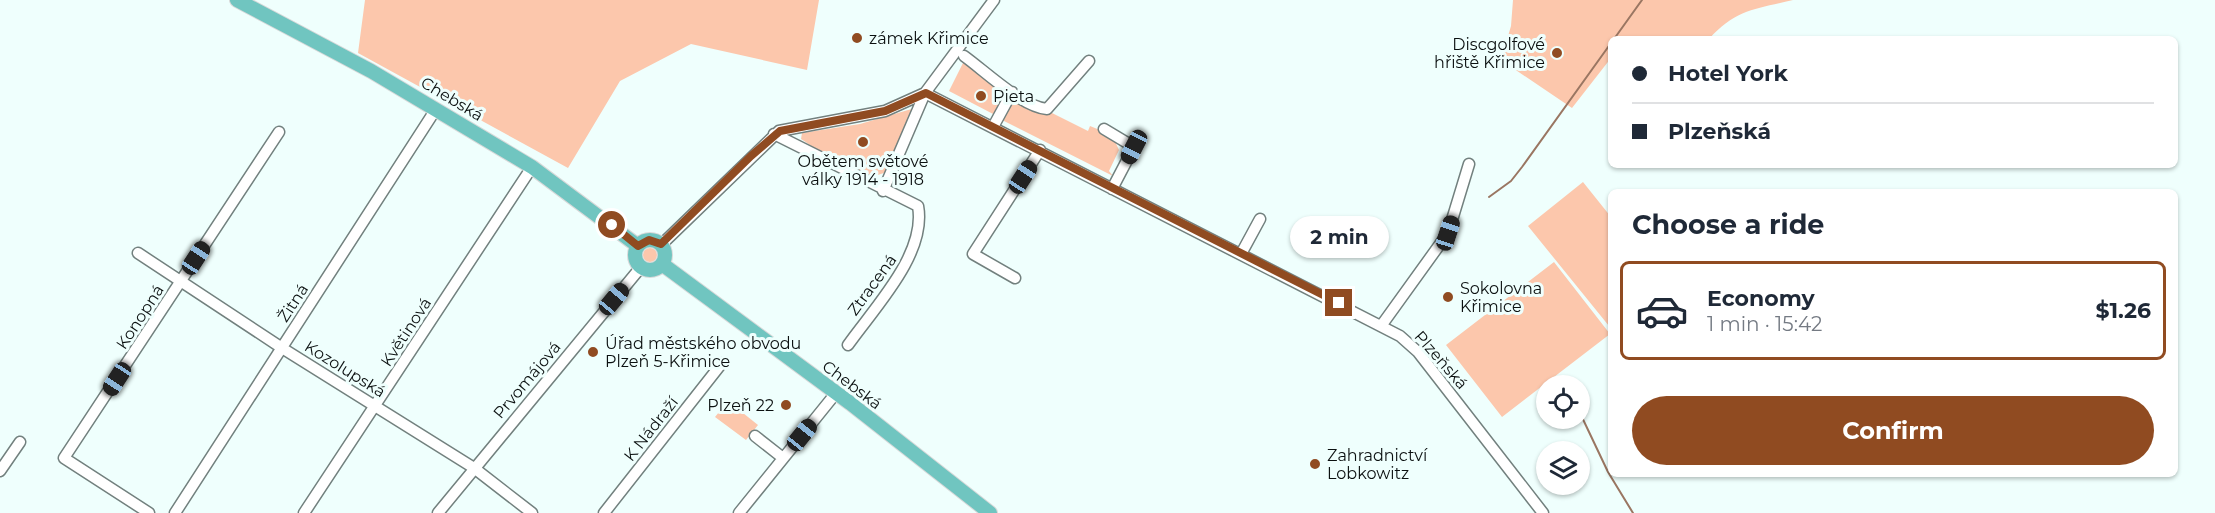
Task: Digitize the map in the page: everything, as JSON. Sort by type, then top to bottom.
[{"type":"main road","name":"Chebská","points":[[237,0],[371,71],[532,167],[638,246]]},
{"type":"main road","points":[[649,240],[661,244],[665,254],[662,264],[650,270],[641,267],[636,259],[638,246],[649,240]]},
{"type":"main road","name":"Chebská","points":[[662,264],[836,393],[990,513]]},
{"type":"street","points":[[771,137],[883,191],[926,93],[994,0]]},
{"type":"street","points":[[964,56],[1012,92],[1039,108],[1047,109],[1089,61]]},
{"type":"street","points":[[993,127],[1012,92]]},
{"type":"street","points":[[661,244],[771,137],[794,126],[885,111],[926,93]]},
{"type":"street","name":"Plzeňská","points":[[926,93],[1400,336],[1418,352],[1543,513]]},
{"type":"street","name":"Žitná","points":[[175,513],[436,109]]},
{"type":"street","points":[[1104,129],[1134,147],[1113,189]]},
{"type":"street","name":"Konopná","points":[[149,513],[64,458],[279,132]]},
{"type":"street","points":[[1015,278],[973,254],[1040,150]]},
{"type":"street","points":[[1381,326],[1448,233],[1469,164]]},
{"type":"street","name":"Květinová","points":[[304,513],[532,167]]},
{"type":"street","name":"Ztracená","points":[[848,345],[910,258],[920,218],[918,206],[883,191]]},
{"type":"street","points":[[1241,254],[1260,219]]},
{"type":"street","name":"Kozolupská","points":[[138,253],[282,348],[474,468],[532,513]]},
{"type":"street","name":"Prvomájová","points":[[438,513],[641,267]]},
{"type":"street","name":"K Nádraží","points":[[604,513],[722,363]]},
{"type":"street","points":[[739,513],[836,393]]},
{"type":"street","points":[[754,436],[783,458]]},
{"type":"street","points":[[0,471],[20,442]]},
{"type":"shaded area","points":[[365,0],[819,0],[807,70],[691,44],[620,81],[568,168],[358,53]]},
{"type":"shaded area","name":"Discgolfové hřiště Křimice","points":[[1513,0],[1793,0],[1757,8],[1738,16],[1712,36],[1608,36],[1608,62],[1572,108],[1501,60],[1511,26]]},
{"type":"shaded area","points":[[965,59],[1007,93],[995,115],[949,91]]},
{"type":"shaded area","points":[[1014,99],[1050,112],[1088,131],[1090,126],[1112,135],[1119,150],[1109,171],[1113,176],[1002,120]]},
{"type":"shaded area","points":[[915,108],[889,169],[880,174],[869,175],[845,167],[801,139],[802,133],[860,124]]},
{"type":"shaded area","points":[[1583,182],[1608,213],[1608,325],[1528,226]]},
{"type":"shaded area","points":[[650,248],[655,250],[657,255],[655,260],[650,262],[645,260],[643,255],[645,250]]},
{"type":"shaded area","points":[[1554,262],[1608,331],[1608,336],[1557,375],[1536,375],[1536,391],[1502,417],[1446,345]]},
{"type":"shaded area","points":[[728,401],[758,425],[746,440],[715,417]]},
{"type":"waterway","points":[[1616,36],[1642,0]]},
{"type":"waterway","points":[[1489,197],[1511,181],[1608,47]]},
{"type":"waterway","points":[[1588,429],[1608,472]]},
{"type":"waterway","points":[[1611,477],[1633,513]]},
{"type":"place","name":"zámek Křimice","points":[[857,38]]},
{"type":"place","name":"Discgolfové hřiště Křimice","points":[[1557,53]]},
{"type":"place","name":"Pieta","points":[[981,96]]},
{"type":"place","name":"Obětem světové války 1914 - 1918","points":[[863,142]]},
{"type":"place","name":"Sokolovna Křimice","points":[[1448,297]]},
{"type":"place","name":"Úřad městského obvodu Plzeň 5-Křimice","points":[[593,352]]},
{"type":"place","name":"Plzeň 22","points":[[786,405]]},
{"type":"place","name":"Zahradnictví Lobkowitz","points":[[1315,464]]},
{"type":"route","points":[[612,225],[638,246],[645,240],[654,240],[661,244],[774,134],[794,126],[860,117],[885,111],[926,93],[1339,303]]}]
